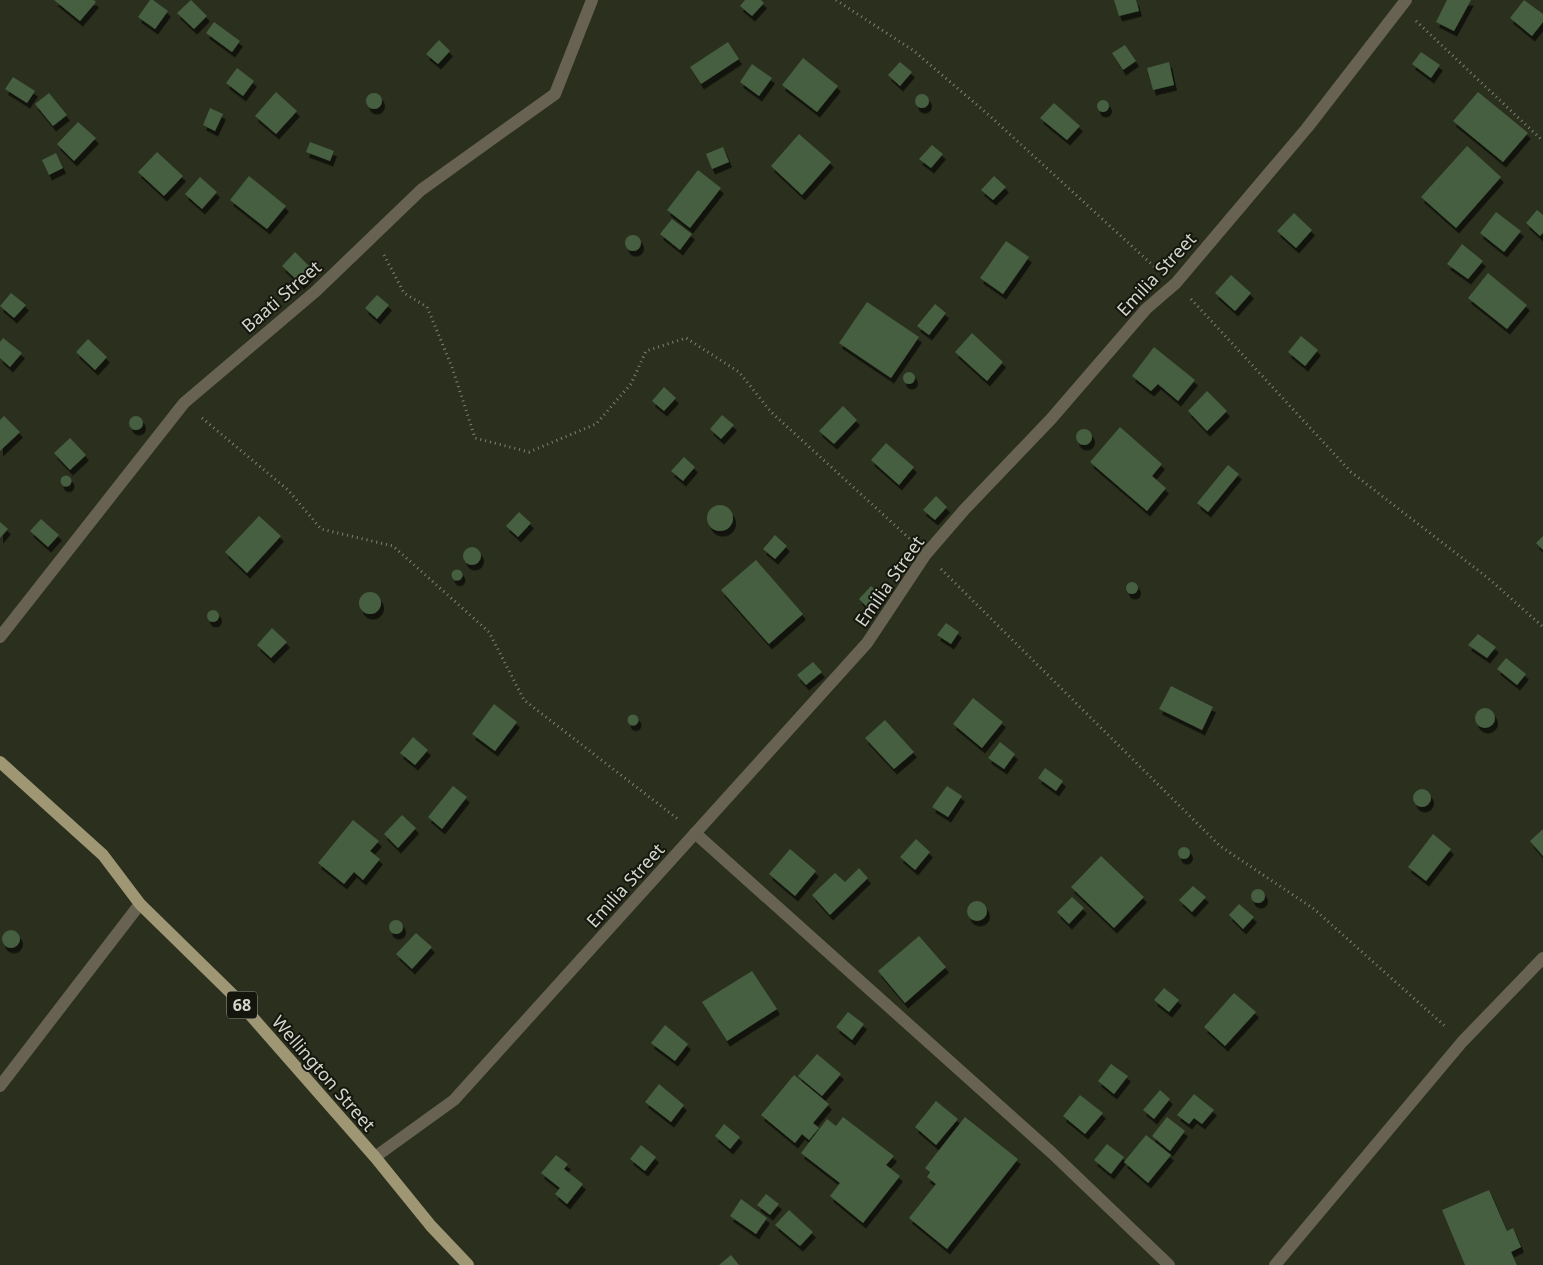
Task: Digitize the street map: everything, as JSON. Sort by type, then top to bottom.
[{"type":"main road","name":"Wellington Street","points":[[0,762],[103,855],[140,904],[232,994],[375,1158],[431,1226],[468,1265]]},
{"type":"street","name":"Baati Street","points":[[0,637],[184,403],[316,291],[421,190],[555,94],[592,0]]},
{"type":"street","name":"Emilia Street","points":[[375,1158],[454,1100],[867,643],[926,554],[964,510],[1051,419],[1146,308],[1176,283],[1307,128],[1403,3]]},
{"type":"street","points":[[695,833],[1044,1147],[1169,1265]]},
{"type":"street","points":[[0,1086],[140,904]]},
{"type":"street","points":[[1275,1265],[1462,1042],[1543,958]]},
{"type":"path","points":[[836,0],[914,52],[1005,130],[1168,279],[1176,283],[1351,472],[1488,578],[1543,628]]},
{"type":"path","points":[[1403,3],[1543,141]]},
{"type":"path","points":[[374,236],[404,294],[427,307],[452,367],[475,438],[530,452],[596,424],[631,384],[646,352],[686,338],[739,372],[771,412],[926,554],[1220,846],[1314,909],[1462,1042]]},
{"type":"path","points":[[184,403],[288,490],[320,529],[393,546],[490,632],[524,700],[695,833]]},
{"type":"building","points":[[54,0],[94,0],[96,2],[80,21]]},
{"type":"building","points":[[150,0],[153,0],[168,11],[155,29],[138,17]]},
{"type":"building","points":[[191,0],[207,16],[194,29],[177,13]]},
{"type":"building","points":[[745,0],[761,0],[764,3],[752,16],[740,6]]},
{"type":"building","points":[[1114,0],[1136,0],[1139,11],[1119,16]]},
{"type":"building","points":[[1447,0],[1471,0],[1454,31],[1436,22]]},
{"type":"building","points":[[1524,0],[1543,14],[1543,22],[1532,36],[1510,18]]},
{"type":"building","points":[[214,22],[240,41],[232,52],[206,33]]},
{"type":"building","points":[[439,40],[450,51],[438,64],[426,54]]},
{"type":"building","points":[[728,42],[739,59],[701,84],[690,67]]},
{"type":"building","points":[[1125,45],[1136,61],[1123,70],[1112,53]]},
{"type":"building","points":[[1421,52],[1440,65],[1431,78],[1412,64]]},
{"type":"building","points":[[803,58],[838,86],[817,112],[782,85]]},
{"type":"building","points":[[900,62],[912,72],[900,86],[888,75]]},
{"type":"building","points":[[1169,62],[1174,85],[1153,90],[1147,68]]},
{"type":"building","points":[[752,64],[772,78],[759,96],[740,82]]},
{"type":"building","points":[[237,68],[254,81],[243,96],[226,83]]},
{"type":"building","points":[[13,77],[35,91],[27,103],[5,89]]},
{"type":"building","points":[[276,92],[297,111],[276,134],[255,116]]},
{"type":"building","points":[[1478,92],[1528,133],[1503,162],[1453,121]]},
{"type":"building","points":[[49,93],[67,115],[53,126],[35,104]]},
{"type":"building","points":[[371,93],[377,93],[382,98],[380,107],[371,109],[366,104],[366,98]]},
{"type":"building","points":[[922,94],[927,96],[929,101],[927,106],[922,108],[917,106],[915,101],[917,96]]},
{"type":"building","points":[[1101,100],[1105,100],[1109,106],[1105,112],[1101,112],[1097,108],[1097,104]]},
{"type":"building","points":[[1054,103],[1080,126],[1067,140],[1040,118]]},
{"type":"building","points":[[210,108],[223,114],[215,131],[203,125]]},
{"type":"building","points":[[78,122],[96,138],[74,161],[57,144]]},
{"type":"building","points":[[799,134],[831,162],[802,195],[771,166]]},
{"type":"building","points":[[310,142],[334,151],[330,161],[306,152]]},
{"type":"building","points":[[932,145],[943,154],[931,168],[919,159]]},
{"type":"building","points":[[1467,146],[1501,177],[1456,228],[1421,197]]},
{"type":"building","points":[[723,147],[729,162],[712,169],[706,154]]},
{"type":"building","points":[[157,152],[183,176],[164,196],[138,172]]},
{"type":"building","points":[[56,153],[63,168],[49,175],[42,160]]},
{"type":"building","points":[[698,170],[721,188],[690,228],[667,210]]},
{"type":"building","points":[[249,176],[286,206],[267,229],[230,200]]},
{"type":"building","points":[[994,176],[1006,187],[993,200],[981,190]]},
{"type":"building","points":[[200,177],[217,192],[202,209],[185,194]]},
{"type":"building","points":[[1537,210],[1543,215],[1543,233],[1540,236],[1526,223]]},
{"type":"building","points":[[1496,212],[1521,231],[1504,252],[1480,233]]},
{"type":"building","points":[[1294,213],[1312,230],[1296,248],[1277,231]]},
{"type":"building","points":[[672,219],[692,234],[680,250],[660,234]]},
{"type":"building","points":[[633,235],[641,243],[633,251],[625,243]]},
{"type":"building","points":[[1006,241],[1029,257],[1003,294],[980,278]]},
{"type":"building","points":[[1462,244],[1483,261],[1468,279],[1447,264]]},
{"type":"building","points":[[295,252],[314,271],[301,284],[282,266]]},
{"type":"building","points":[[1488,273],[1527,305],[1507,329],[1468,298]]},
{"type":"building","points":[[1231,275],[1251,293],[1235,311],[1215,293]]},
{"type":"building","points":[[11,293],[26,305],[14,318],[0,306]]},
{"type":"building","points":[[377,295],[389,305],[377,319],[365,308]]},
{"type":"building","points":[[867,302],[919,337],[891,378],[839,343]]},
{"type":"building","points":[[935,304],[946,313],[929,335],[917,326]]},
{"type":"building","points":[[972,333],[1003,362],[987,381],[955,352]]},
{"type":"building","points":[[1301,336],[1318,350],[1305,366],[1288,352]]},
{"type":"building","points":[[3,338],[22,353],[10,367],[0,358],[0,342]]},
{"type":"building","points":[[88,339],[107,357],[95,370],[76,352]]},
{"type":"building","points":[[1154,347],[1195,380],[1178,401],[1158,384],[1151,391],[1132,376]]},
{"type":"building","points":[[907,372],[911,372],[915,378],[911,384],[907,384],[903,380],[903,376]]},
{"type":"building","points":[[664,387],[676,398],[664,411],[652,401]]},
{"type":"building","points":[[1207,391],[1227,411],[1207,431],[1188,411]]},
{"type":"building","points":[[843,406],[857,420],[834,444],[819,431]]},
{"type":"building","points":[[722,415],[734,425],[721,439],[710,429]]},
{"type":"building","points":[[4,416],[20,432],[0,451],[0,420]]},
{"type":"building","points":[[133,416],[139,416],[143,423],[139,430],[133,430],[129,426],[129,420]]},
{"type":"building","points":[[1120,427],[1162,464],[1152,476],[1166,488],[1147,511],[1090,462]]},
{"type":"building","points":[[1084,429],[1090,431],[1092,437],[1090,443],[1084,445],[1078,443],[1076,437],[1078,431]]},
{"type":"building","points":[[70,438],[86,455],[70,470],[54,453]]},
{"type":"building","points":[[886,443],[914,467],[899,485],[871,460]]},
{"type":"building","points":[[684,457],[695,467],[683,481],[671,471]]},
{"type":"building","points":[[1228,465],[1239,474],[1208,512],[1197,503]]},
{"type":"building","points":[[66,475],[72,481],[66,487],[60,481]]},
{"type":"building","points":[[936,496],[947,507],[935,520],[923,510]]},
{"type":"building","points":[[720,505],[729,509],[733,518],[729,527],[720,531],[711,527],[707,518],[711,509]]},
{"type":"building","points":[[519,512],[531,523],[518,537],[506,526]]},
{"type":"building","points":[[259,516],[281,536],[247,573],[225,552]]},
{"type":"building","points":[[41,519],[59,535],[48,547],[30,531]]},
{"type":"building","points":[[0,522],[8,529],[0,538]]},
{"type":"building","points":[[775,535],[787,546],[775,559],[763,549]]},
{"type":"building","points":[[1543,536],[1543,550],[1536,543]]},
{"type":"building","points":[[472,547],[478,550],[481,556],[478,562],[472,565],[466,562],[463,556],[466,550]]},
{"type":"building","points":[[756,560],[803,614],[769,644],[721,590]]},
{"type":"building","points":[[455,570],[459,570],[462,575],[461,579],[455,580],[452,577],[452,573]]},
{"type":"building","points":[[1130,582],[1134,582],[1138,588],[1134,594],[1130,594],[1126,590],[1126,586]]},
{"type":"building","points":[[871,586],[883,596],[870,610],[859,599]]},
{"type":"building","points":[[370,592],[378,595],[381,603],[378,611],[370,614],[362,611],[359,603],[362,595]]},
{"type":"building","points":[[213,610],[219,616],[213,622],[207,616]]},
{"type":"building","points":[[946,623],[959,632],[951,644],[937,635]]},
{"type":"building","points":[[272,628],[287,642],[271,658],[257,645]]},
{"type":"building","points":[[1478,634],[1496,647],[1487,658],[1468,645]]},
{"type":"building","points":[[1506,658],[1526,674],[1517,685],[1497,669]]},
{"type":"building","points":[[813,662],[822,672],[806,685],[797,675]]},
{"type":"building","points":[[1171,686],[1213,707],[1202,730],[1159,709]]},
{"type":"building","points":[[973,698],[1003,722],[982,748],[953,724]]},
{"type":"building","points":[[494,704],[517,722],[495,751],[472,734]]},
{"type":"building","points":[[1485,708],[1492,711],[1495,718],[1492,725],[1485,728],[1478,725],[1475,718],[1478,711]]},
{"type":"building","points":[[633,714],[639,720],[633,726],[627,720]]},
{"type":"building","points":[[885,720],[914,752],[894,769],[865,738]]},
{"type":"building","points":[[413,737],[428,750],[415,765],[400,753]]},
{"type":"building","points":[[1000,742],[1015,754],[1004,769],[988,758]]},
{"type":"building","points":[[1045,768],[1063,781],[1056,791],[1038,778]]},
{"type":"building","points":[[453,786],[467,797],[442,829],[428,817]]},
{"type":"building","points":[[947,786],[962,796],[948,817],[932,807]]},
{"type":"building","points":[[1422,789],[1428,792],[1431,798],[1428,804],[1422,807],[1416,804],[1413,798],[1416,792]]},
{"type":"building","points":[[402,815],[416,828],[398,848],[384,834]]},
{"type":"building","points":[[353,820],[379,841],[370,851],[380,859],[363,880],[354,872],[344,884],[318,863]]},
{"type":"building","points":[[1543,829],[1543,856],[1530,841]]},
{"type":"building","points":[[1433,834],[1451,849],[1426,881],[1408,867]]},
{"type":"building","points":[[916,839],[930,852],[915,870],[900,857]]},
{"type":"building","points":[[1186,847],[1189,848],[1189,858],[1182,859],[1179,858],[1178,851],[1179,848]]},
{"type":"building","points":[[790,849],[816,871],[795,896],[769,874]]},
{"type":"building","points":[[1101,856],[1144,897],[1114,928],[1071,887]]},
{"type":"building","points":[[859,868],[868,878],[830,915],[812,895],[835,873],[845,882]]},
{"type":"building","points":[[1193,886],[1206,897],[1192,912],[1179,900]]},
{"type":"building","points":[[1258,889],[1263,891],[1265,896],[1263,901],[1258,903],[1253,901],[1251,896],[1253,891]]},
{"type":"building","points":[[1072,897],[1084,908],[1069,924],[1057,912]]},
{"type":"building","points":[[973,901],[981,901],[987,907],[987,915],[981,921],[973,921],[967,915],[967,907]]},
{"type":"building","points":[[1239,904],[1254,917],[1243,929],[1229,915]]},
{"type":"building","points":[[393,920],[399,920],[403,927],[399,934],[393,934],[389,930],[389,924]]},
{"type":"building","points":[[11,930],[17,933],[20,939],[17,945],[11,948],[5,945],[2,939],[5,933]]},
{"type":"building","points":[[416,933],[432,947],[412,969],[396,954]]},
{"type":"building","points":[[919,936],[946,967],[905,1003],[878,971]]},
{"type":"building","points":[[752,971],[777,1009],[727,1041],[702,1002]]},
{"type":"building","points":[[1164,988],[1179,1000],[1169,1012],[1154,1000]]},
{"type":"building","points":[[1234,993],[1256,1012],[1225,1046],[1204,1027]]},
{"type":"building","points":[[848,1012],[864,1024],[852,1040],[836,1027]]},
{"type":"building","points":[[665,1025],[688,1044],[675,1061],[651,1043]]},
{"type":"building","points":[[817,1054],[841,1074],[822,1096],[798,1076]]},
{"type":"building","points":[[1111,1064],[1128,1076],[1114,1094],[1098,1081]]},
{"type":"building","points":[[794,1075],[829,1104],[813,1123],[819,1128],[809,1140],[802,1134],[795,1143],[761,1115]]},
{"type":"building","points":[[659,1084],[684,1105],[671,1122],[645,1102]]},
{"type":"building","points":[[1160,1090],[1170,1099],[1154,1119],[1143,1110]]},
{"type":"building","points":[[1194,1094],[1214,1110],[1202,1124],[1194,1118],[1189,1124],[1177,1115]]},
{"type":"building","points":[[1080,1095],[1103,1113],[1085,1134],[1063,1116]]},
{"type":"building","points":[[936,1101],[958,1119],[936,1145],[915,1127]]},
{"type":"building","points":[[843,1117],[894,1156],[886,1165],[900,1176],[863,1223],[830,1196],[840,1183],[801,1153],[827,1119],[836,1126]]},
{"type":"building","points":[[965,1117],[1018,1159],[947,1249],[909,1218],[936,1184],[927,1177],[930,1172],[925,1168]]},
{"type":"building","points":[[1167,1117],[1185,1131],[1170,1151],[1152,1136]]},
{"type":"building","points":[[724,1124],[740,1137],[730,1149],[715,1136]]},
{"type":"building","points":[[1146,1135],[1171,1155],[1148,1183],[1124,1162]]},
{"type":"building","points":[[1107,1144],[1124,1157],[1111,1174],[1094,1160]]},
{"type":"building","points":[[641,1145],[656,1157],[645,1171],[630,1159]]},
{"type":"building","points":[[556,1155],[568,1164],[564,1169],[583,1184],[567,1204],[555,1194],[560,1188],[541,1173]]},
{"type":"building","points":[[1489,1190],[1507,1231],[1513,1228],[1521,1247],[1511,1252],[1517,1265],[1465,1265],[1442,1210]]},
{"type":"building","points":[[766,1194],[779,1204],[770,1215],[757,1205]]},
{"type":"building","points":[[741,1199],[767,1218],[756,1234],[730,1216]]},
{"type":"building","points":[[789,1210],[813,1232],[800,1246],[775,1225]]},
{"type":"building","points":[[731,1255],[739,1265],[719,1265]]}]
